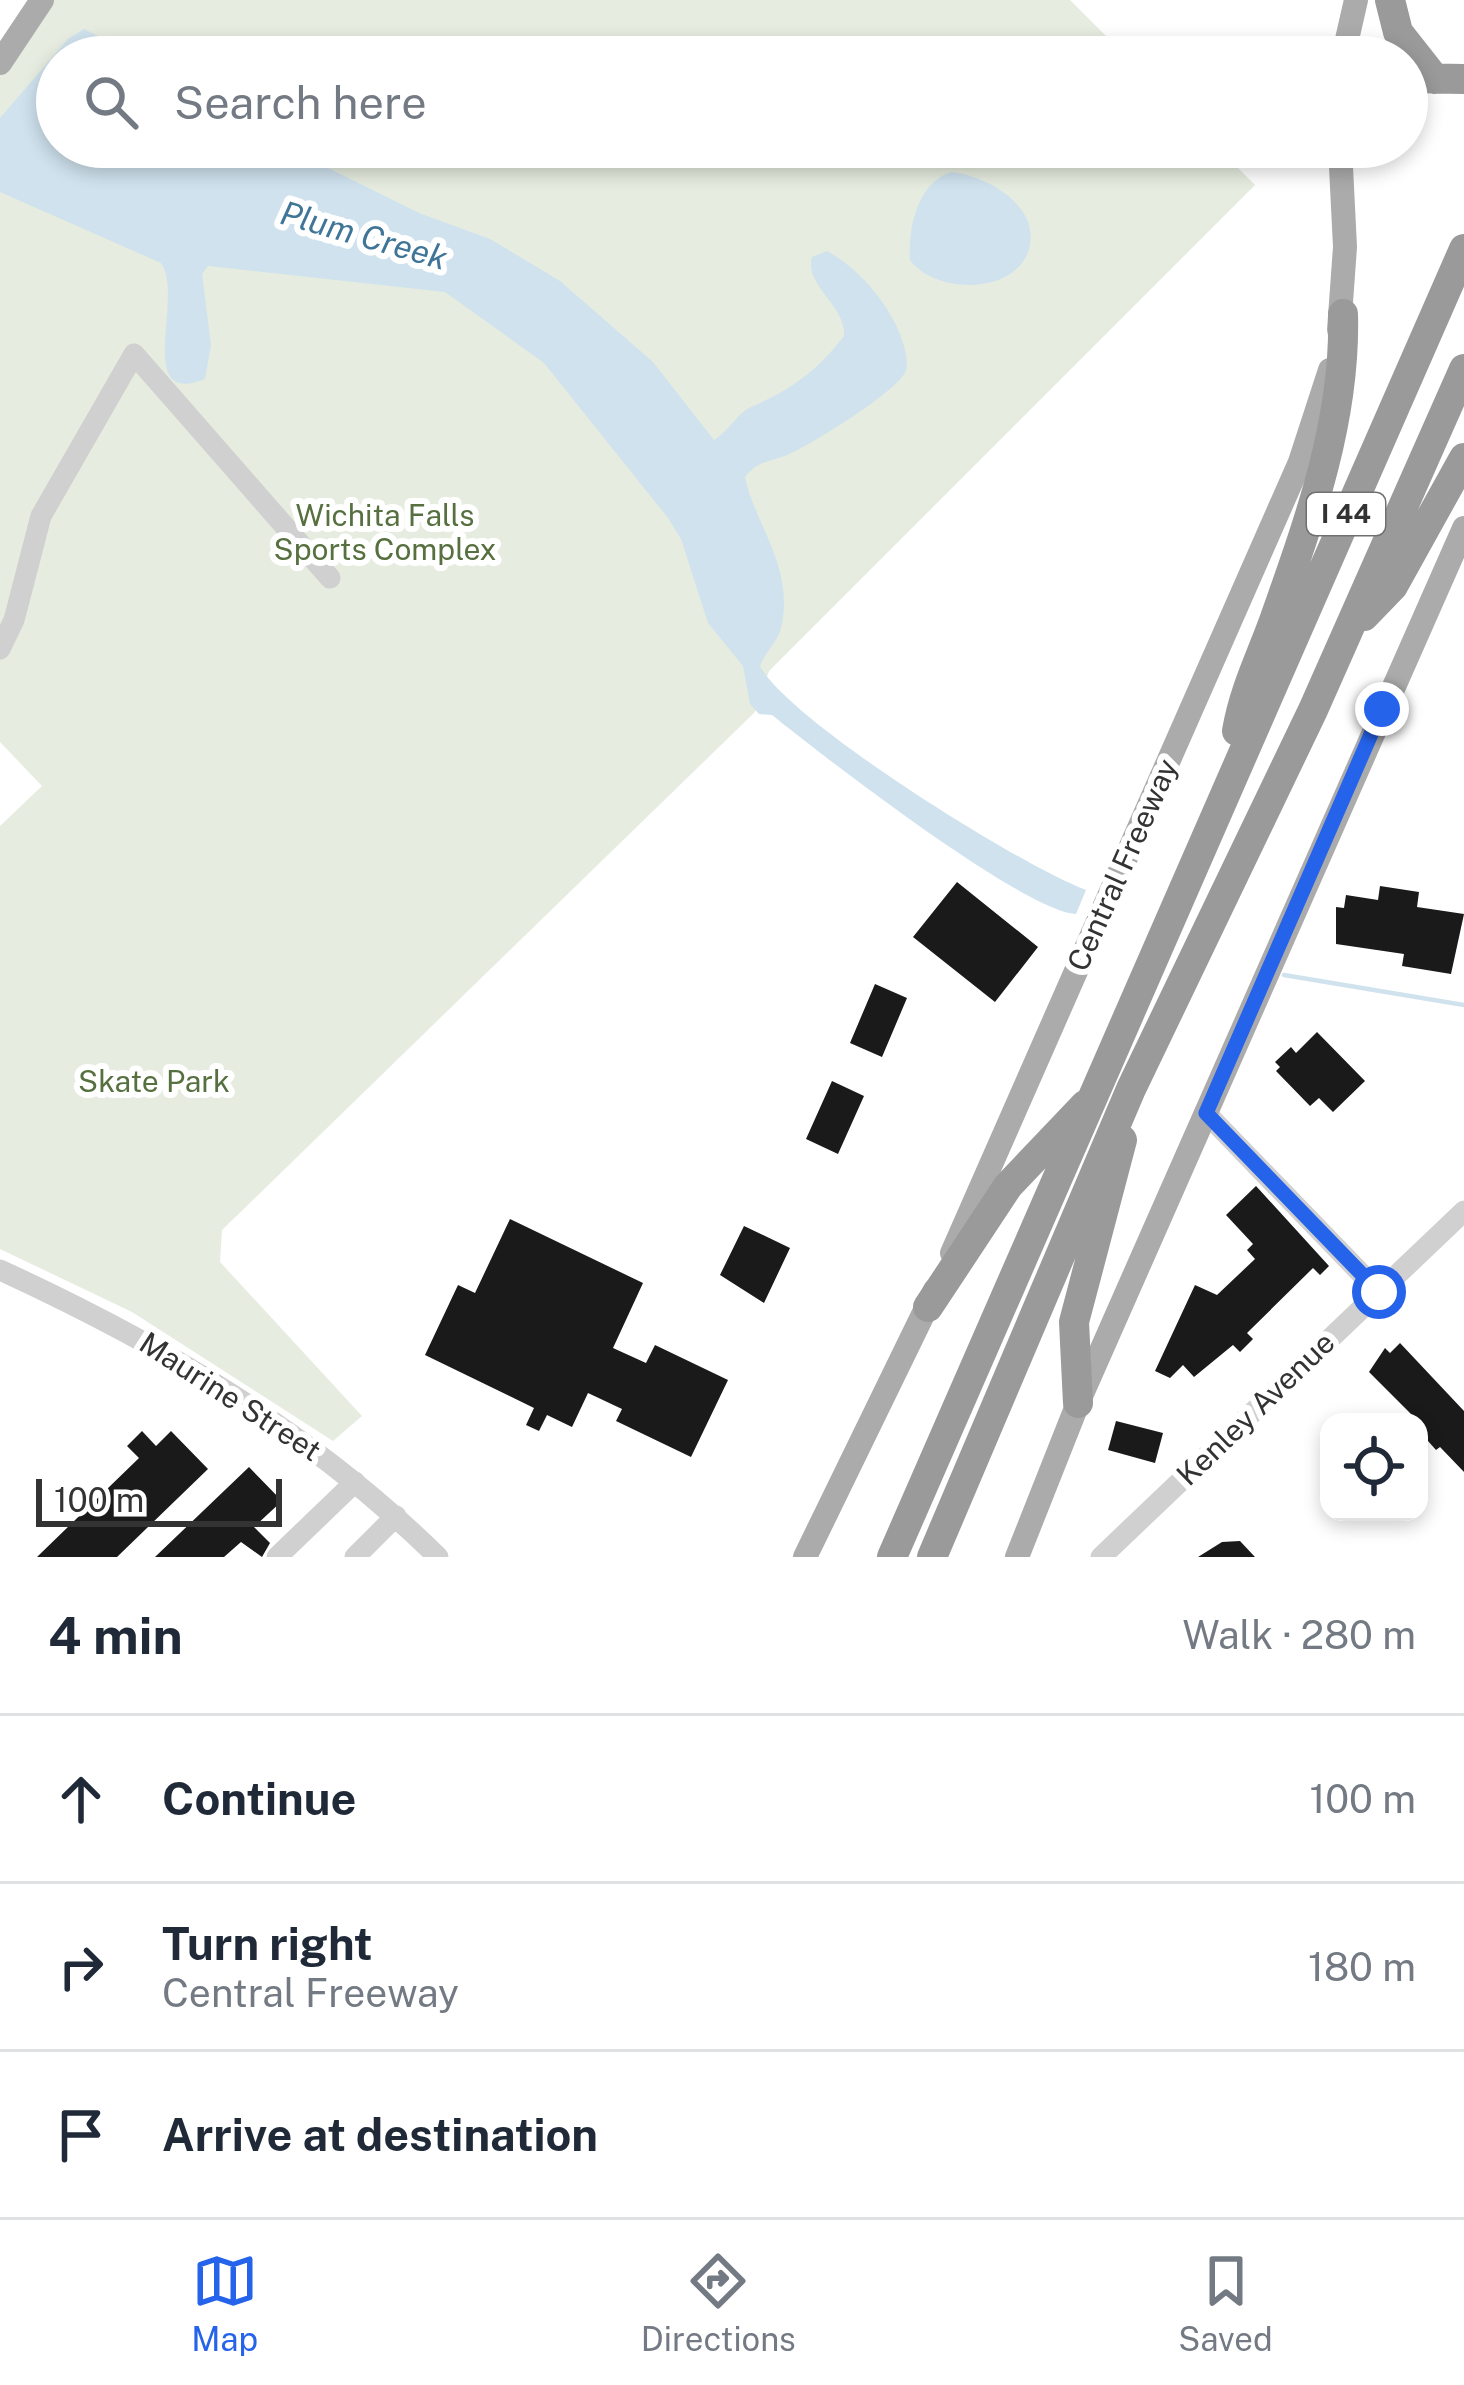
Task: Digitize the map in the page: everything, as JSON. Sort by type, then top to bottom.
[{"type":"highway","points":[[1390,0],[1401,36]]},
{"type":"highway","name":"Central Freeway","points":[[932,1557],[1116,1088],[1229,778],[1464,249]]},
{"type":"highway","points":[[1229,778],[1244,693],[1316,497],[1345,374],[1343,314]]},
{"type":"highway","name":"Central Freeway","points":[[892,1557],[1116,1088],[1351,628],[1464,369]]},
{"type":"highway","points":[[1351,628],[1393,586],[1464,458]]},
{"type":"highway","points":[[928,1307],[1008,1186],[1116,1088]]},
{"type":"highway","points":[[1078,1403],[1074,1322],[1114,1183],[1116,1088]]},
{"type":"main road","points":[[0,63],[41,0]]},
{"type":"main road","points":[[1348,36],[1356,0]]},
{"type":"main road","name":"Central Freeway","points":[[806,1557],[928,1307],[1300,462],[1343,314],[1340,168]]},
{"type":"main road","points":[[1017,1557],[1078,1403],[1464,528]]},
{"type":"street","points":[[0,649],[14,620],[41,516],[134,354],[330,578]]},
{"type":"street","points":[[1206,1113],[1379,1292]]},
{"type":"street","name":"Kenley Avenue","points":[[1101,1557],[1464,1211]]},
{"type":"street","name":"Maurine Street","points":[[0,1270],[202,1373],[355,1482],[438,1557]]},
{"type":"street","points":[[277,1557],[355,1482]]},
{"type":"street","points":[[355,1557],[396,1516]]},
{"type":"green space","name":"Wichita Falls Sports Complex","points":[[49,0],[1070,0],[1106,36],[36,36],[36,168],[1238,168],[1255,185],[769,671],[755,712],[222,1230],[220,1262],[362,1416],[333,1441],[132,1312],[0,1249],[0,826],[42,786],[0,742],[0,73]]},
{"type":"water","points":[[36,76],[36,168],[328,168],[419,213],[490,239],[560,281],[653,362],[714,440],[746,410],[802,378],[844,336],[839,315],[811,267],[812,257],[827,251],[838,258],[875,293],[896,325],[906,353],[906,370],[852,417],[796,451],[759,465],[745,477],[778,564],[784,603],[780,630],[760,666],[780,691],[859,755],[1012,853],[1086,890],[1076,914],[1050,906],[970,861],[772,715],[759,714],[750,704],[743,666],[708,623],[681,539],[544,363],[445,292],[208,266],[202,274],[211,345],[205,379],[183,384],[171,378],[166,364],[168,299],[161,263],[0,192],[0,118]]},
{"type":"water","points":[[951,172],[994,186],[1027,219],[1029,249],[1008,275],[992,282],[955,284],[922,271],[910,260],[917,208],[930,186]]},
{"type":"building","points":[[957,882],[1038,947],[995,1002],[913,937]]},
{"type":"building","points":[[1380,886],[1419,892],[1417,907],[1464,914],[1451,974],[1402,966],[1404,954],[1336,944],[1336,907],[1344,908],[1346,895],[1378,900]]},
{"type":"building","points":[[875,984],[907,998],[882,1057],[850,1043]]},
{"type":"building","points":[[1317,1032],[1365,1081],[1333,1112],[1319,1098],[1310,1106],[1276,1071],[1280,1067],[1275,1062],[1291,1047],[1296,1053]]},
{"type":"building","points":[[832,1081],[864,1096],[838,1154],[806,1139]]},
{"type":"building","points":[[1256,1186],[1329,1266],[1320,1275],[1313,1268],[1247,1333],[1253,1339],[1240,1352],[1233,1345],[1194,1377],[1183,1365],[1170,1378],[1155,1371],[1195,1285],[1217,1295],[1255,1259],[1247,1250],[1253,1244],[1226,1215]]},
{"type":"building","points":[[510,1219],[643,1283],[613,1348],[646,1363],[655,1345],[728,1380],[691,1457],[616,1421],[622,1409],[588,1393],[572,1427],[547,1415],[539,1431],[526,1425],[534,1408],[425,1355],[458,1285],[475,1293]]},
{"type":"building","points":[[744,1226],[790,1248],[764,1303],[720,1275]]},
{"type":"building","points":[[1400,1343],[1464,1411],[1464,1472],[1428,1441],[1428,1413],[1410,1413],[1369,1372],[1385,1348],[1390,1353]]},
{"type":"building","points":[[1116,1421],[1163,1433],[1155,1463],[1108,1450]]},
{"type":"building","points":[[142,1431],[156,1446],[171,1431],[208,1469],[117,1557],[37,1557],[139,1458],[127,1446]]},
{"type":"building","points":[[249,1467],[282,1501],[254,1527],[270,1543],[262,1557],[241,1542],[224,1557],[155,1557]]},
{"type":"building","points":[[1240,1541],[1255,1557],[1198,1557],[1222,1542]]},
{"type":"waterway","name":"Plum Creek","points":[[1284,975],[1464,1005]]},
{"type":"route","points":[[1379,1292],[1206,1113],[1382,709]]},
{"type":"park label","name":"Skate Park","points":[[154,1082]]}]
